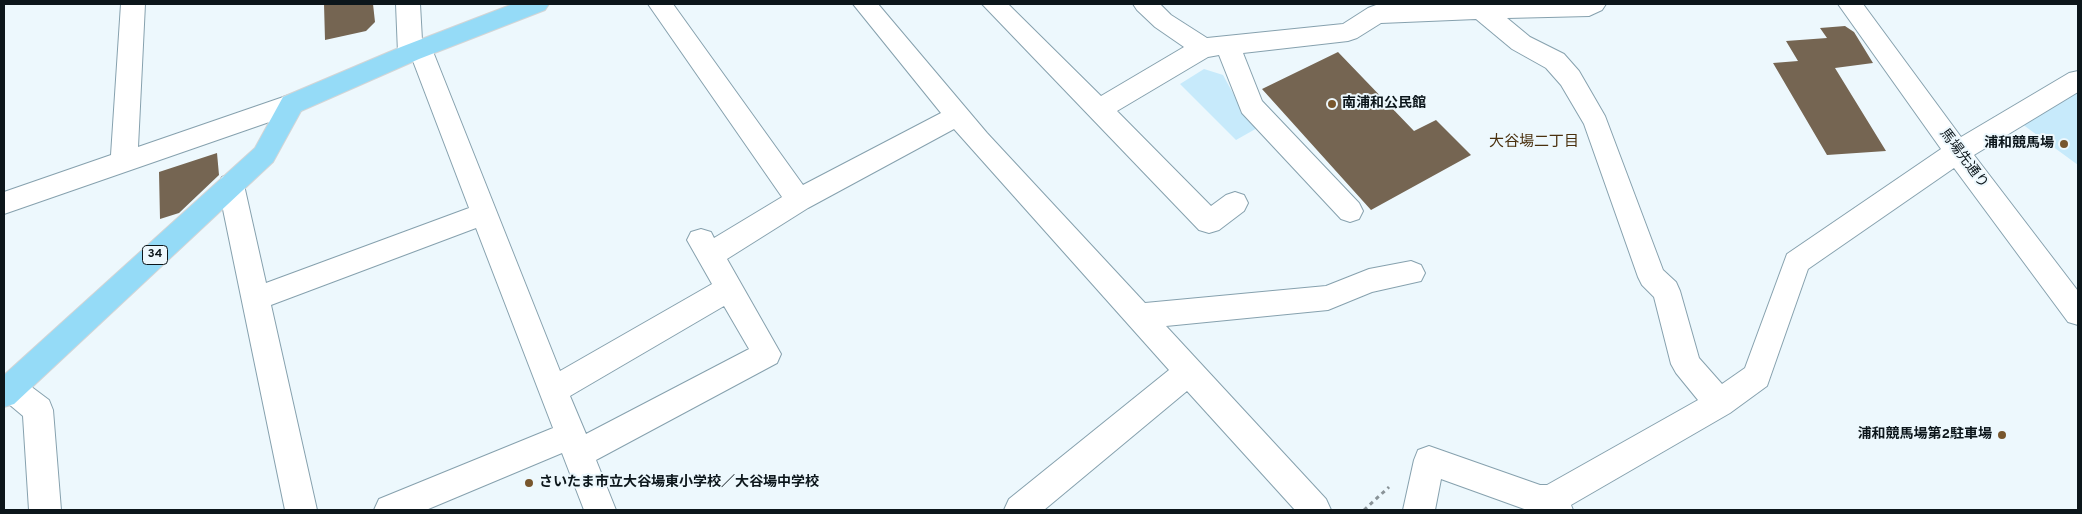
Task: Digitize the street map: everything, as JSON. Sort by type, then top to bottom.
[{"type":"main road","points":[[292,104],[415,51],[537,4]]},
{"type":"main road","name":"34","points":[[7,391],[264,155],[292,104]]},
{"type":"street","points":[[124,162],[133,4]]},
{"type":"street","points":[[408,4],[415,51],[485,213],[600,510]]},
{"type":"street","points":[[660,4],[799,200]]},
{"type":"street","points":[[865,4],[958,115],[1315,510]]},
{"type":"street","points":[[1145,4],[1163,21],[1203,48]]},
{"type":"street","points":[[1353,4],[1376,14],[1589,7],[1594,4]]},
{"type":"street","name":"馬場先通り","points":[[1850,4],[1957,152],[2078,313]]},
{"type":"street","points":[[1001,5],[1099,110],[1209,222],[1235,203]]},
{"type":"street","points":[[1480,10],[1521,43],[1555,61],[1570,78],[1596,123],[1652,278],[1666,291],[1686,364],[1719,403]]},
{"type":"street","points":[[1099,110],[1203,48],[1348,32],[1376,14]]},
{"type":"street","points":[[1228,46],[1251,106],[1350,211]]},
{"type":"street","points":[[1419,510],[1429,460],[1553,505],[1719,403],[1757,378],[1797,262],[1957,152],[2078,80]]},
{"type":"street","points":[[4,203],[292,104]]},
{"type":"street","points":[[390,510],[574,444],[767,354],[705,248],[958,115]]},
{"type":"street","points":[[231,185],[255,299],[293,508]]},
{"type":"street","points":[[255,299],[485,213]]},
{"type":"street","points":[[1139,316],[1328,298],[1369,281],[1411,273]]},
{"type":"street","points":[[553,391],[729,289]]},
{"type":"street","points":[[1038,505],[1189,371]]},
{"type":"street","points":[[7,391],[38,410],[45,510]]},
{"type":"shaded area","points":[[1204,69],[1223,75],[1240,106],[1259,127],[1236,140],[1180,84]]},
{"type":"shaded area","name":"浦和競馬場","points":[[2078,91],[2078,165],[2022,124]]},
{"type":"building","points":[[324,4],[373,4],[375,22],[366,31],[325,40]]},
{"type":"building","points":[[1845,26],[1854,32],[1873,63],[1835,68],[1886,151],[1827,155],[1773,63],[1798,61],[1786,41],[1827,38],[1820,28]]},
{"type":"building","points":[[1338,52],[1414,131],[1436,120],[1471,155],[1371,210],[1262,89]]},
{"type":"building","points":[[217,153],[219,175],[179,213],[160,219],[159,172]]},
{"type":"place","name":"南浦和公民館","points":[[1332,104]]},
{"type":"place","name":"浦和競馬場","points":[[2064,144]]},
{"type":"place","name":"浦和競馬場第2駐車場","points":[[2002,435]]},
{"type":"place","name":"さいたま市立大谷場東小学校／大谷場中学校","points":[[529,483]]},
{"type":"district","name":"大谷場二丁目","points":[[1534,143]]}]
